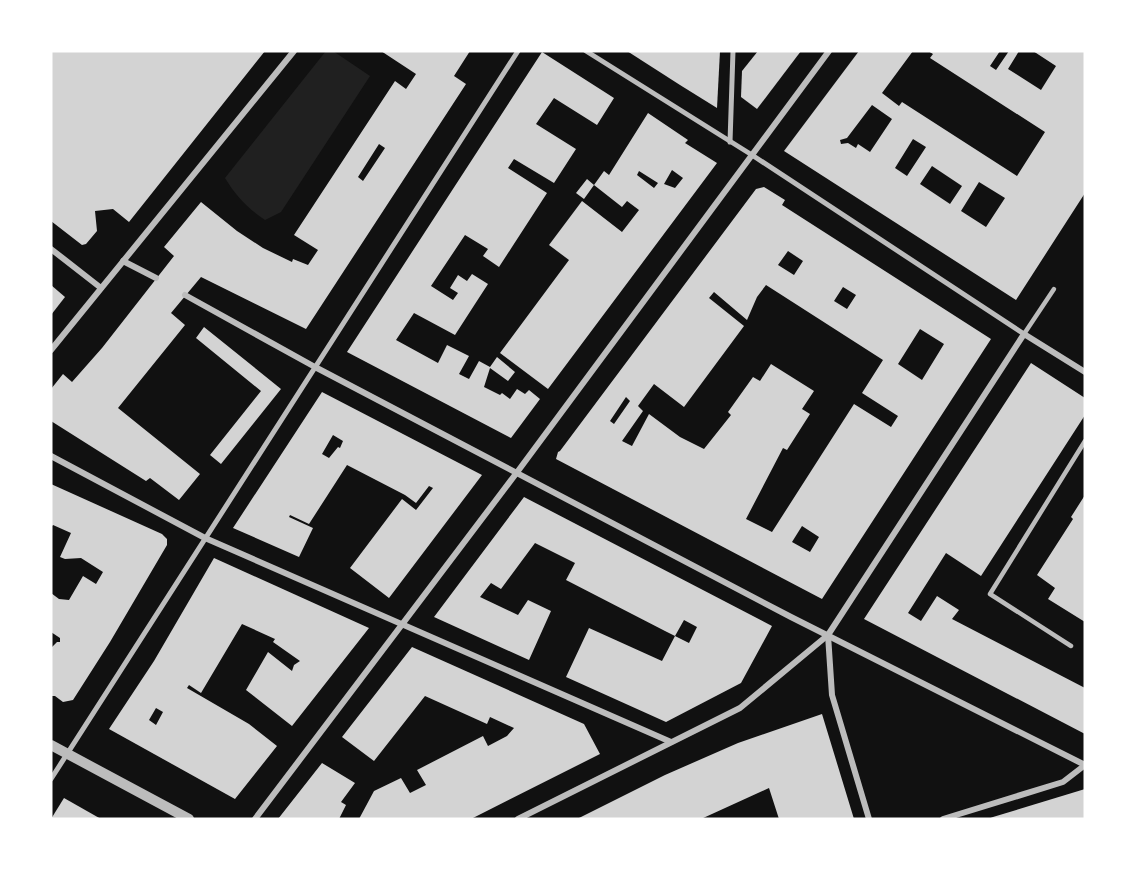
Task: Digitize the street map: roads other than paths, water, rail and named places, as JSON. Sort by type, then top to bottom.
[{"type":"street","points":[[51,350],[294,51]]},
{"type":"street","points":[[51,779],[518,51]]},
{"type":"street","points":[[586,51],[752,155],[1085,372]]},
{"type":"street","points":[[730,142],[733,51]]},
{"type":"street","points":[[255,819],[518,471],[829,51]]},
{"type":"street","points":[[51,249],[101,288]]},
{"type":"street","points":[[123,261],[156,278]]},
{"type":"street","points":[[185,295],[315,367],[518,471],[828,635],[1085,765],[1063,782],[943,819]]},
{"type":"street","points":[[518,819],[740,708],[828,635],[1024,334]]},
{"type":"street","points":[[51,456],[205,538],[671,742]]},
{"type":"street","points":[[828,635],[832,695],[869,819]]},
{"type":"street","points":[[51,745],[189,819]]},
{"type":"lane","points":[[1024,334],[1054,289]]},
{"type":"lane","points":[[1071,645],[990,594],[1085,441]]}]
